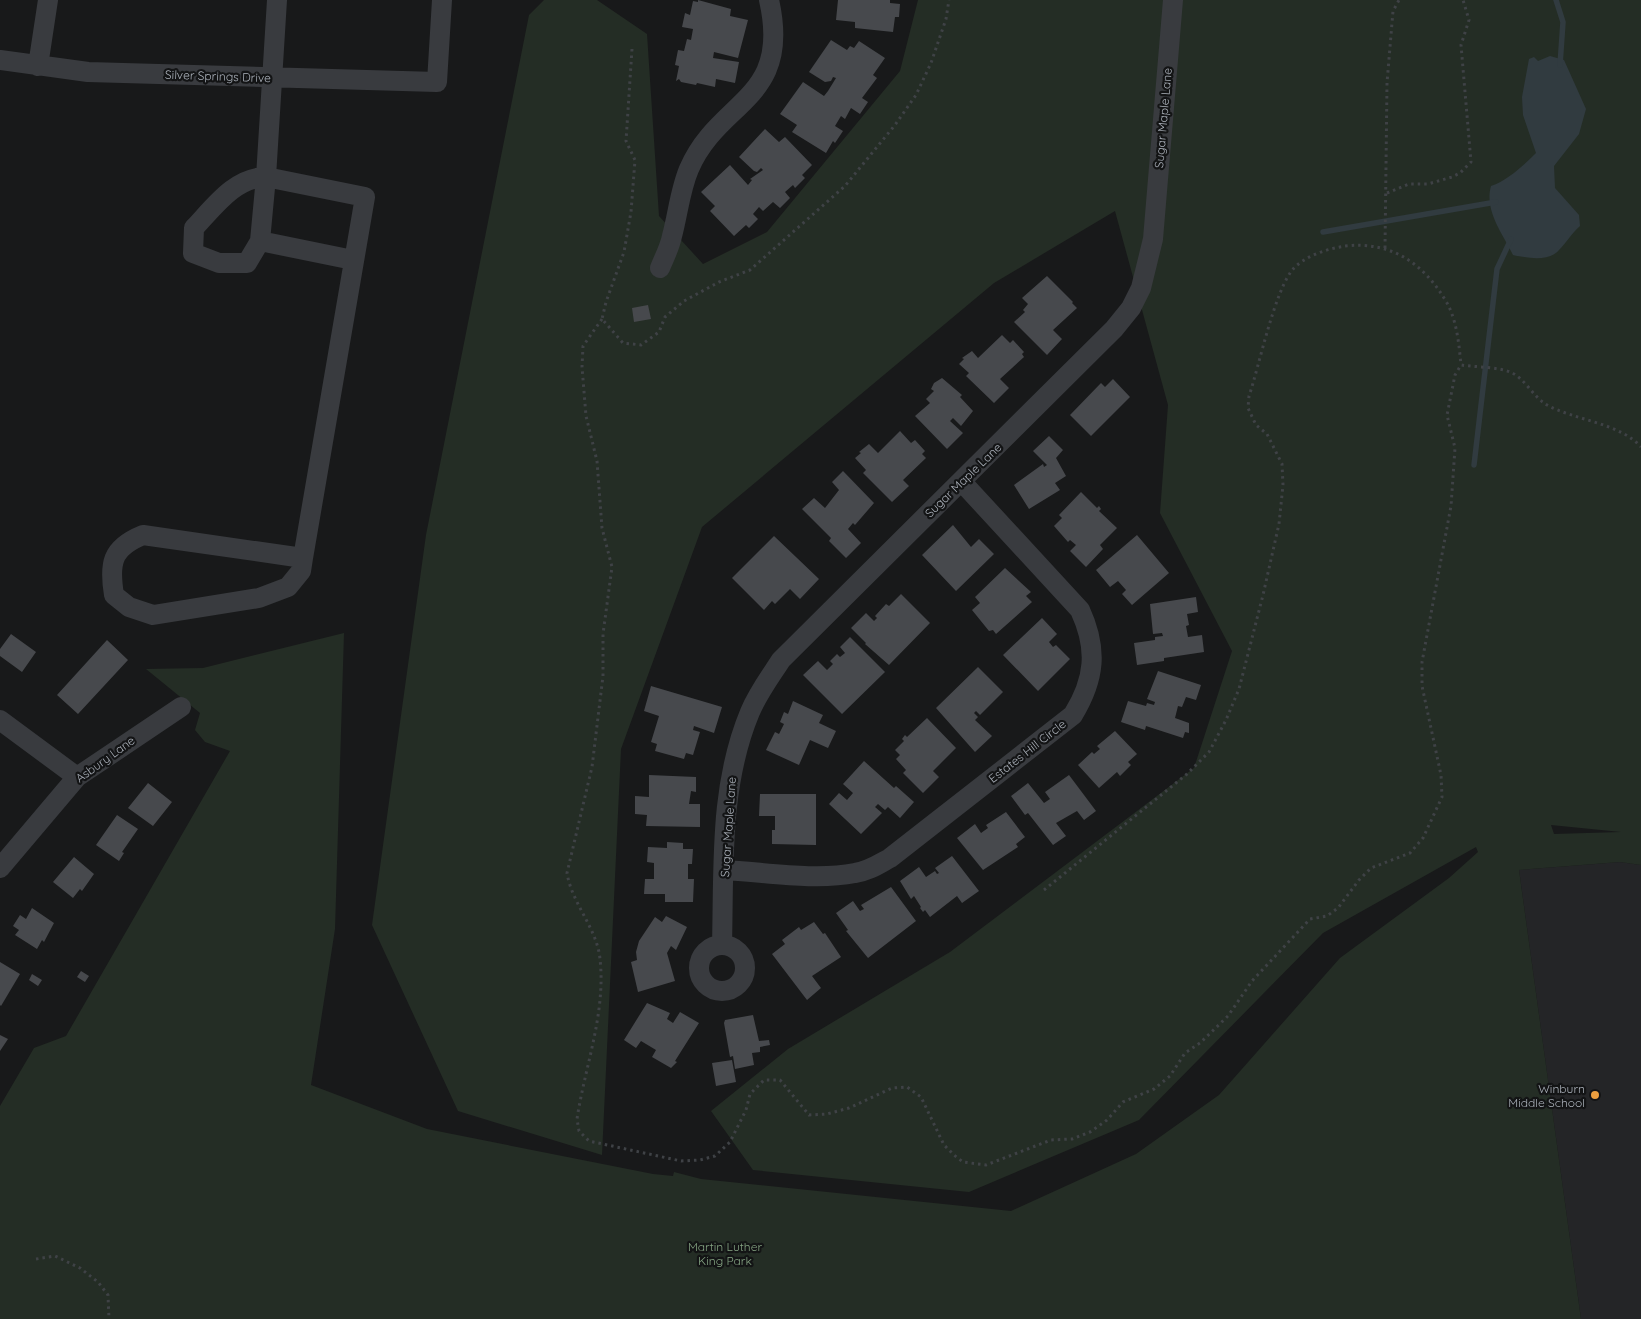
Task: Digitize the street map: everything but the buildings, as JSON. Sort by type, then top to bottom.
[{"type":"street","points":[[38,66],[48,0]]},
{"type":"street","points":[[277,0],[266,178],[260,241],[247,262],[219,263],[193,253],[194,228],[232,189],[256,177],[266,178],[365,197],[301,571],[288,587],[259,598],[154,615],[129,607],[114,595],[111,578],[112,560],[129,540],[143,535],[303,558]]},
{"type":"street","name":"Silver Springs Drive","points":[[0,60],[88,72],[437,82],[442,0]]},
{"type":"street","points":[[660,268],[672,238],[678,206],[689,170],[707,140],[746,102],[759,86],[765,74],[773,52],[773,18],[769,0]]},
{"type":"street","name":"Sugar Maple Lane","points":[[722,945],[728,789],[734,760],[750,712],[759,694],[781,660],[800,638],[962,482],[1114,329],[1131,308],[1141,288],[1153,239],[1172,0]]},
{"type":"street","points":[[260,241],[353,260]]},
{"type":"street","name":"Estates Hill Circle","points":[[724,870],[830,876],[856,873],[873,868],[890,858],[1073,716],[1083,699],[1091,672],[1092,651],[1089,629],[1080,610],[962,482]]},
{"type":"street","name":"Asbury Lane","points":[[0,868],[77,777],[181,707]]},
{"type":"street","points":[[0,720],[77,777]]},
{"type":"path","points":[[602,319],[623,343],[641,345],[659,332],[665,317],[684,301],[719,282],[750,270],[845,186],[895,125],[916,95],[940,37],[949,0]]},
{"type":"path","points":[[1386,248],[1386,83],[1393,11],[1400,0]]},
{"type":"path","points":[[1387,193],[1409,184],[1428,184],[1452,177],[1460,173],[1471,162],[1472,155],[1461,45],[1469,20],[1463,0]]},
{"type":"path","points":[[632,49],[626,141],[635,160],[631,212],[624,252],[606,302],[602,319],[583,346],[582,367],[586,416],[597,461],[602,528],[612,567],[603,634],[603,676],[592,767],[567,873],[569,886],[589,924],[600,958],[601,992],[577,1119],[579,1132],[589,1141],[681,1161],[700,1160],[715,1156],[730,1142],[746,1110],[750,1094],[764,1080],[780,1080],[809,1115],[827,1114],[855,1105],[892,1088],[907,1087],[922,1097],[944,1145],[963,1162],[986,1165],[1050,1140],[1072,1139],[1090,1132],[1107,1120],[1123,1102],[1154,1089],[1170,1076],[1185,1053],[1200,1043],[1228,1016],[1252,981],[1310,919],[1327,916],[1338,908],[1370,868],[1410,854],[1423,838],[1442,797],[1441,775],[1422,686],[1422,662],[1451,506],[1455,448],[1447,415],[1455,375],[1460,366],[1457,333],[1447,304],[1415,264],[1402,254],[1373,245],[1337,248],[1305,259],[1293,269],[1277,300],[1248,396],[1248,408],[1256,425],[1267,434],[1282,464],[1282,504],[1263,595],[1241,679],[1222,728],[1209,752],[1188,774],[1044,890]]},
{"type":"path","points":[[1460,366],[1511,372],[1536,398],[1550,406],[1621,434],[1641,447]]},
{"type":"path","points":[[36,1259],[56,1256],[86,1272],[108,1295],[109,1319]]},
{"type":"shaded area","points":[[1550,56],[1564,60],[1586,109],[1579,134],[1554,166],[1555,188],[1579,215],[1580,226],[1555,254],[1544,258],[1531,258],[1513,255],[1492,213],[1490,195],[1491,186],[1521,168],[1536,153],[1523,115],[1522,97],[1529,59],[1534,57],[1538,61]]},
{"type":"shaded area","name":"Winburn Middle School","points":[[1620,862],[1641,865],[1641,1319],[1581,1319],[1519,870]]},
{"type":"green space","name":"Martin Luther King Park","points":[[544,0],[597,0],[647,34],[659,216],[703,264],[767,232],[900,71],[918,0],[1641,0],[1641,865],[1620,862],[1519,870],[1581,1319],[0,1319],[0,1106],[34,1048],[66,1036],[230,751],[205,742],[195,730],[200,713],[146,669],[203,668],[344,633],[335,929],[311,1085],[427,1129],[653,1174],[673,1176],[674,1172],[701,1179],[1011,1211],[1136,1154],[1219,1095],[1340,958],[1449,878],[1478,852],[1476,847],[1323,933],[1139,1120],[969,1192],[753,1170],[711,1111],[788,1049],[950,952],[1194,768],[1232,651],[1160,513],[1168,405],[1115,211],[994,283],[702,527],[621,749],[602,1155],[458,1111],[372,925],[426,535],[529,15]],"holes":[[[1551,825],[1621,832],[1554,834]]]},
{"type":"waterway","points":[[1556,0],[1563,22],[1560,65]]},
{"type":"waterway","points":[[1323,232],[1496,202]]},
{"type":"waterway","points":[[1474,465],[1497,269],[1511,239]]},
{"type":"place","name":"Winburn Middle School","points":[[1595,1095]]}]
